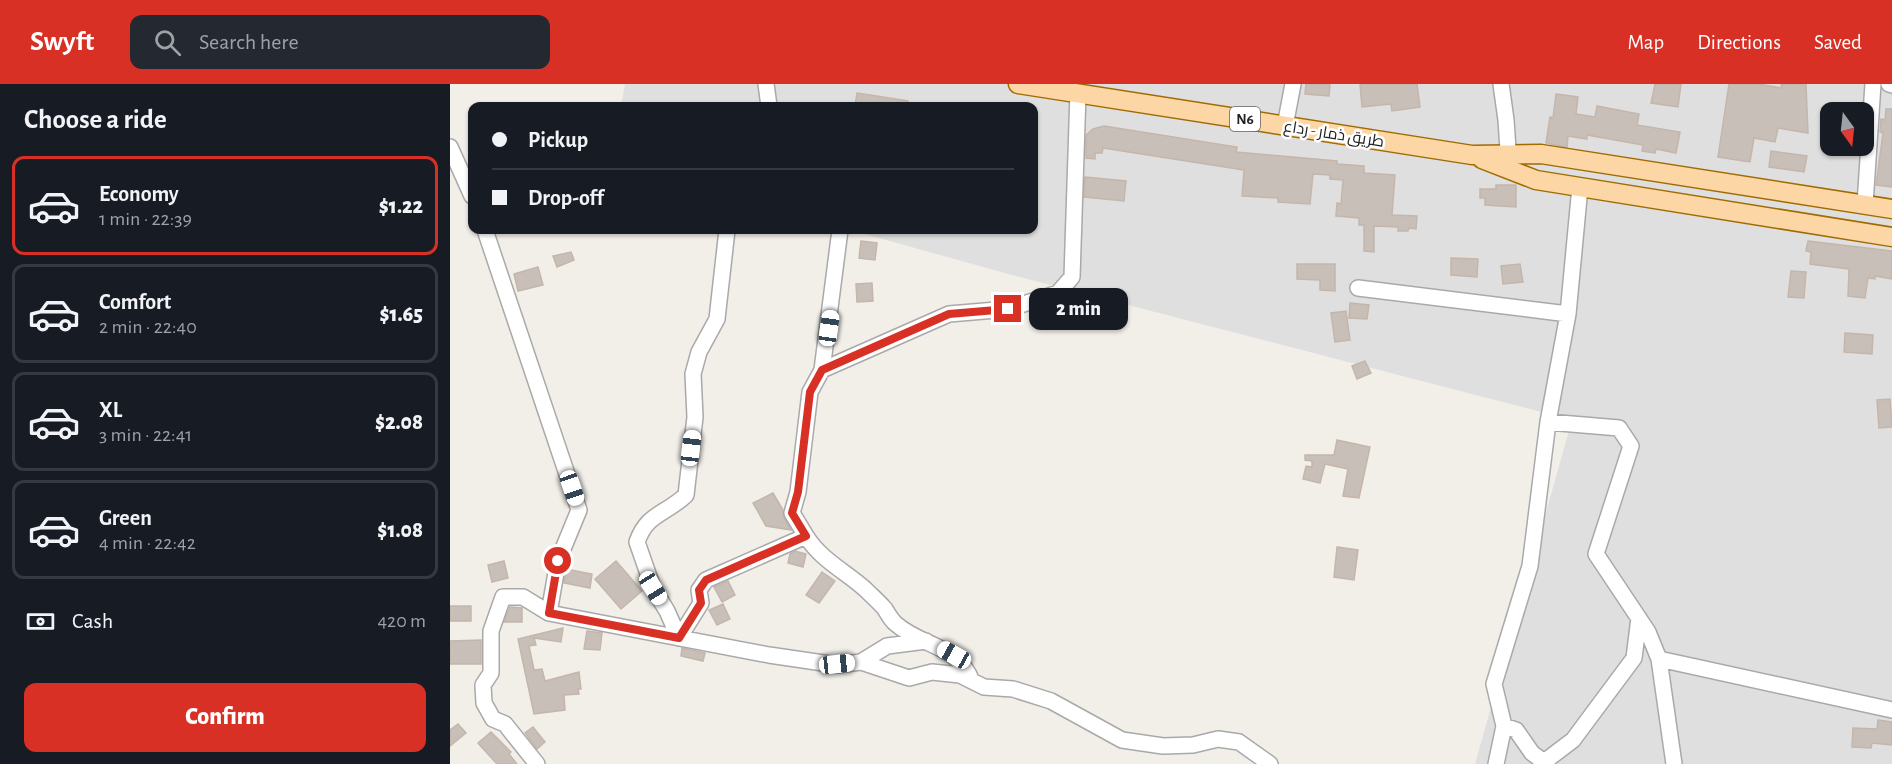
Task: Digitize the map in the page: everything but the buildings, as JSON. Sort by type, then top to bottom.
[{"type":"main road","name":"طريق ذمار - رداع","points":[[1018,84],[1509,162]]},
{"type":"main road","name":"N6","points":[[1509,162],[1541,154],[1892,208]]},
{"type":"main road","name":"N6","points":[[1509,162],[1536,180],[1892,237]]},
{"type":"street","points":[[766,84],[769,102]]},
{"type":"street","points":[[1285,126],[1293,84]]},
{"type":"street","points":[[1501,84],[1509,162]]},
{"type":"street","points":[[1865,204],[1873,84]]},
{"type":"street","points":[[822,370],[949,314],[1008,309],[1058,292],[1072,278],[1078,93]]},
{"type":"street","points":[[450,147],[468,187]]},
{"type":"street","points":[[1496,764],[1504,726],[1494,684],[1530,566],[1548,422],[1568,314],[1580,187]]},
{"type":"street","points":[[486,234],[579,510],[558,561],[549,613]]},
{"type":"street","points":[[679,638],[668,611],[653,588],[638,542],[649,520],[673,508],[686,495],[695,417],[693,374],[699,352],[717,319],[727,234]]},
{"type":"street","points":[[839,234],[822,370],[810,392],[798,492],[792,513],[813,547],[832,565],[862,587],[883,607],[895,624],[954,655],[968,671],[972,681]]},
{"type":"street","points":[[1358,288],[1568,314]]},
{"type":"street","points":[[1548,422],[1619,428],[1631,446],[1596,554],[1648,632],[1659,659],[1674,764]]},
{"type":"street","points":[[679,638],[701,603],[699,590],[706,580],[806,536]]},
{"type":"street","points":[[537,764],[505,724],[493,719],[484,703],[483,685],[491,673],[491,631],[503,597],[522,597],[549,613],[815,662],[837,664],[861,662],[909,678],[932,672],[960,675],[984,687],[1013,689],[1051,701],[1122,740],[1163,746],[1193,745],[1218,739],[1239,742],[1270,764]]},
{"type":"street","points":[[1504,726],[1516,730],[1532,753],[1544,762],[1574,740],[1634,658],[1639,618]]},
{"type":"street","points":[[861,662],[887,646],[926,641]]},
{"type":"street","points":[[1659,659],[1892,710]]},
{"type":"shaded area","points":[[625,84],[1892,84],[1892,764],[1475,764],[1572,420],[1012,275],[864,234],[1038,234],[1038,102],[622,102]]},
{"type":"route","points":[[558,561],[549,613],[679,638],[701,603],[699,590],[706,580],[806,536],[792,513],[798,492],[810,392],[822,370],[902,337],[949,314],[1008,309]]}]
